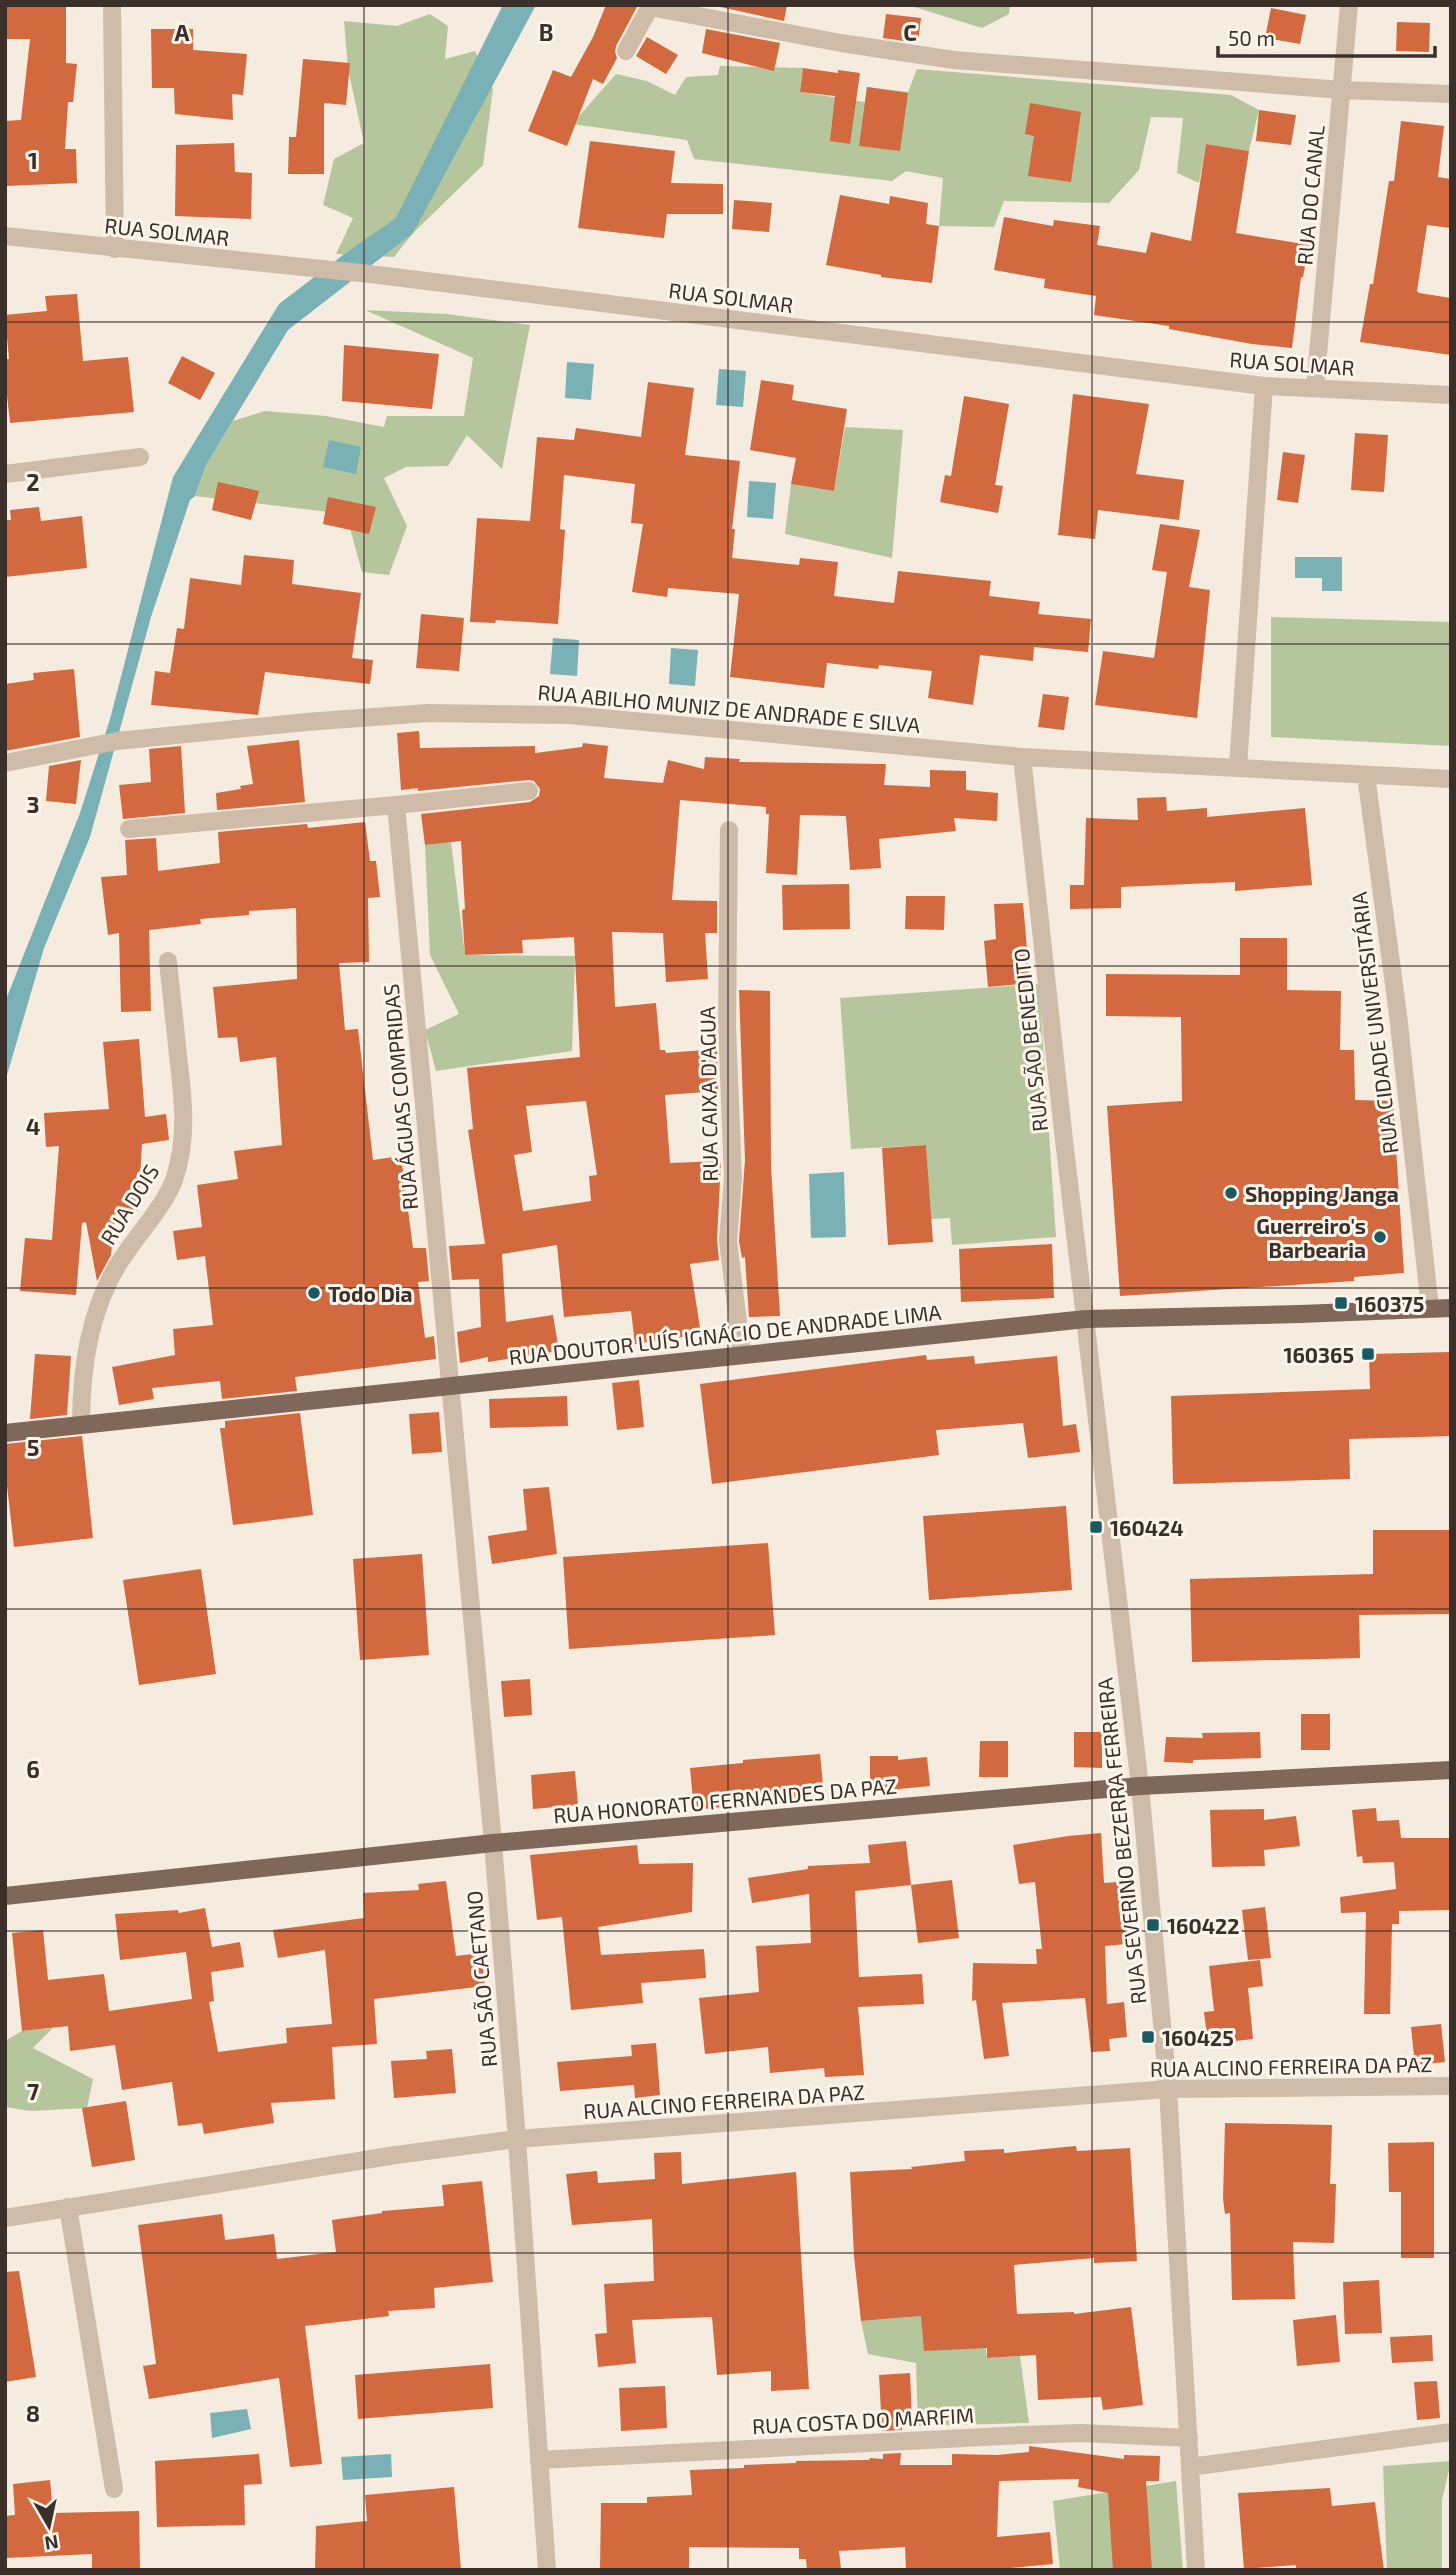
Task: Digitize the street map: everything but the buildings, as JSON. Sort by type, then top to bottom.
[{"type":"main road","name":"RUA DOUTOR LUÍS IGNÁCIO DE ANDRADE LIMA","points":[[10,1432],[1086,1319],[1451,1308]]},
{"type":"main road","name":"RUA HONORATO FERNANDES DA PAZ","points":[[5,1896],[493,1843],[1140,1786],[1451,1770]]},
{"type":"street","points":[[112,5],[115,249]]},
{"type":"street","name":"RUA DO CANAL","points":[[1315,388],[1349,5]]},
{"type":"street","points":[[626,51],[650,6],[841,43],[954,60],[1342,90],[1451,93]]},
{"type":"street","name":"RUA SOLMAR","points":[[5,236],[370,274],[1264,386],[1451,395]]},
{"type":"street","points":[[1238,767],[1264,386]]},
{"type":"street","points":[[5,474],[140,457]]},
{"type":"street","name":"RUA ABILHO MUNIZ DE ANDRADE E SILVA","points":[[5,762],[117,741],[428,713],[569,715],[1022,757],[1451,779]]},
{"type":"street","name":"RUA SÃO BENEDITO","points":[[1022,757],[1086,1319]]},
{"type":"street","name":"RUA CIDADE UNIVERSITÁRIA","points":[[1366,775],[1399,1028],[1430,1308]]},
{"type":"street","points":[[129,829],[529,791]]},
{"type":"street","name":"RUA ÁGUAS COMPRIDAS","points":[[396,805],[452,1385]]},
{"type":"street","name":"RUA CAIXA D'AGUA","points":[[729,830],[727,1026],[733,1178],[728,1241],[742,1355]]},
{"type":"street","name":"RUA DOIS","points":[[81,1424],[81,1385],[91,1331],[104,1293],[121,1259],[174,1180],[183,1148],[184,1110],[168,961]]},
{"type":"street","name":"RUA SEVERINO BEZERRA FERREIRA","points":[[1086,1319],[1140,1786],[1167,2090],[1196,2570]]},
{"type":"street","name":"RUA SÃO CAETANO","points":[[452,1385],[517,2139],[547,2570]]},
{"type":"street","name":"RUA ALCINO FERREIRA DA PAZ","points":[[5,2218],[396,2155],[517,2139],[1167,2090],[1451,2085]]},
{"type":"street","points":[[68,2207],[114,2488]]},
{"type":"street","points":[[1190,2467],[1451,2432]]},
{"type":"street","name":"RUA COSTA DO MARFIM","points":[[539,2460],[1011,2435],[1081,2433],[1189,2438]]},
{"type":"green space","points":[[908,5],[1010,5],[1009,14],[982,28]]},
{"type":"green space","points":[[430,14],[448,26],[445,59],[475,51],[493,89],[483,165],[413,233],[394,257],[336,254],[353,218],[323,205],[334,159],[364,143],[348,69],[344,21],[397,26]]},
{"type":"green space","points":[[720,66],[803,68],[800,92],[865,102],[867,87],[908,92],[917,69],[1231,95],[1259,110],[1249,151],[1206,144],[1199,183],[1177,173],[1183,118],[1151,117],[1139,170],[1109,203],[1004,201],[994,227],[939,226],[943,178],[906,171],[892,181],[694,159],[687,140],[572,124],[616,74],[647,81],[675,95],[686,77],[718,75]]},
{"type":"green space","points":[[365,310],[447,314],[530,325],[502,469],[467,435],[448,466],[406,467],[384,478],[407,526],[389,575],[362,572],[346,514],[195,496],[206,465],[233,421],[265,411],[326,416],[384,427],[387,416],[464,416],[473,358]]},
{"type":"green space","points":[[845,427],[903,430],[892,558],[785,534],[791,484],[834,491]]},
{"type":"green space","points":[[1271,617],[1450,622],[1451,746],[1271,737]]},
{"type":"green space","points":[[451,842],[465,955],[575,956],[572,1051],[436,1071],[425,1030],[459,1014],[430,955],[425,845]]},
{"type":"green space","points":[[1039,984],[1056,1237],[952,1245],[950,1218],[931,1219],[926,1145],[851,1149],[840,998]]},
{"type":"green space","points":[[53,2028],[33,2048],[93,2079],[87,2108],[30,2111],[5,2107],[5,2041],[22,2031]]},
{"type":"green space","points":[[978,2294],[987,2358],[1020,2356],[1029,2423],[918,2426],[916,2363],[868,2354],[861,2321],[910,2317],[909,2296]]},
{"type":"green space","points":[[1451,2461],[1442,2500],[1442,2570],[1387,2570],[1383,2466]]},
{"type":"green space","points":[[1176,2481],[1183,2570],[1060,2570],[1053,2501]]},
{"type":"water","points":[[503,5],[536,5],[413,233],[288,330],[206,465],[195,496],[190,500],[151,617],[90,837],[44,948],[5,1082],[5,1002],[80,813],[110,719],[173,477],[279,304],[396,218]]},
{"type":"water","points":[[567,362],[594,364],[591,400],[565,398]]},
{"type":"water","points":[[719,369],[746,371],[743,407],[716,405]]},
{"type":"water","points":[[329,440],[361,447],[356,474],[323,467]]},
{"type":"water","points":[[749,481],[776,483],[773,519],[747,517]]},
{"type":"water","points":[[1295,557],[1342,557],[1342,591],[1322,591],[1322,578],[1295,578]]},
{"type":"water","points":[[553,638],[579,640],[577,676],[550,674]]},
{"type":"water","points":[[671,648],[698,650],[695,686],[669,684]]},
{"type":"water","points":[[844,1172],[846,1237],[811,1238],[809,1174]]},
{"type":"water","points":[[247,2409],[251,2429],[212,2438],[210,2413]]},
{"type":"water","points":[[391,2454],[392,2477],[343,2480],[341,2457]]},
{"type":"place","name":"Shopping Janga","points":[[1231,1193]]},
{"type":"place","name":"Guerreiro's Barbearia","points":[[1380,1237]]},
{"type":"place","name":"Todo Dia","points":[[314,1293]]},
{"type":"place","name":"160375","points":[[1341,1303]]},
{"type":"place","name":"160365","points":[[1368,1354]]},
{"type":"place","name":"160424","points":[[1096,1527]]},
{"type":"place","name":"160422","points":[[1153,1925]]},
{"type":"place","name":"160425","points":[[1148,2037]]}]
